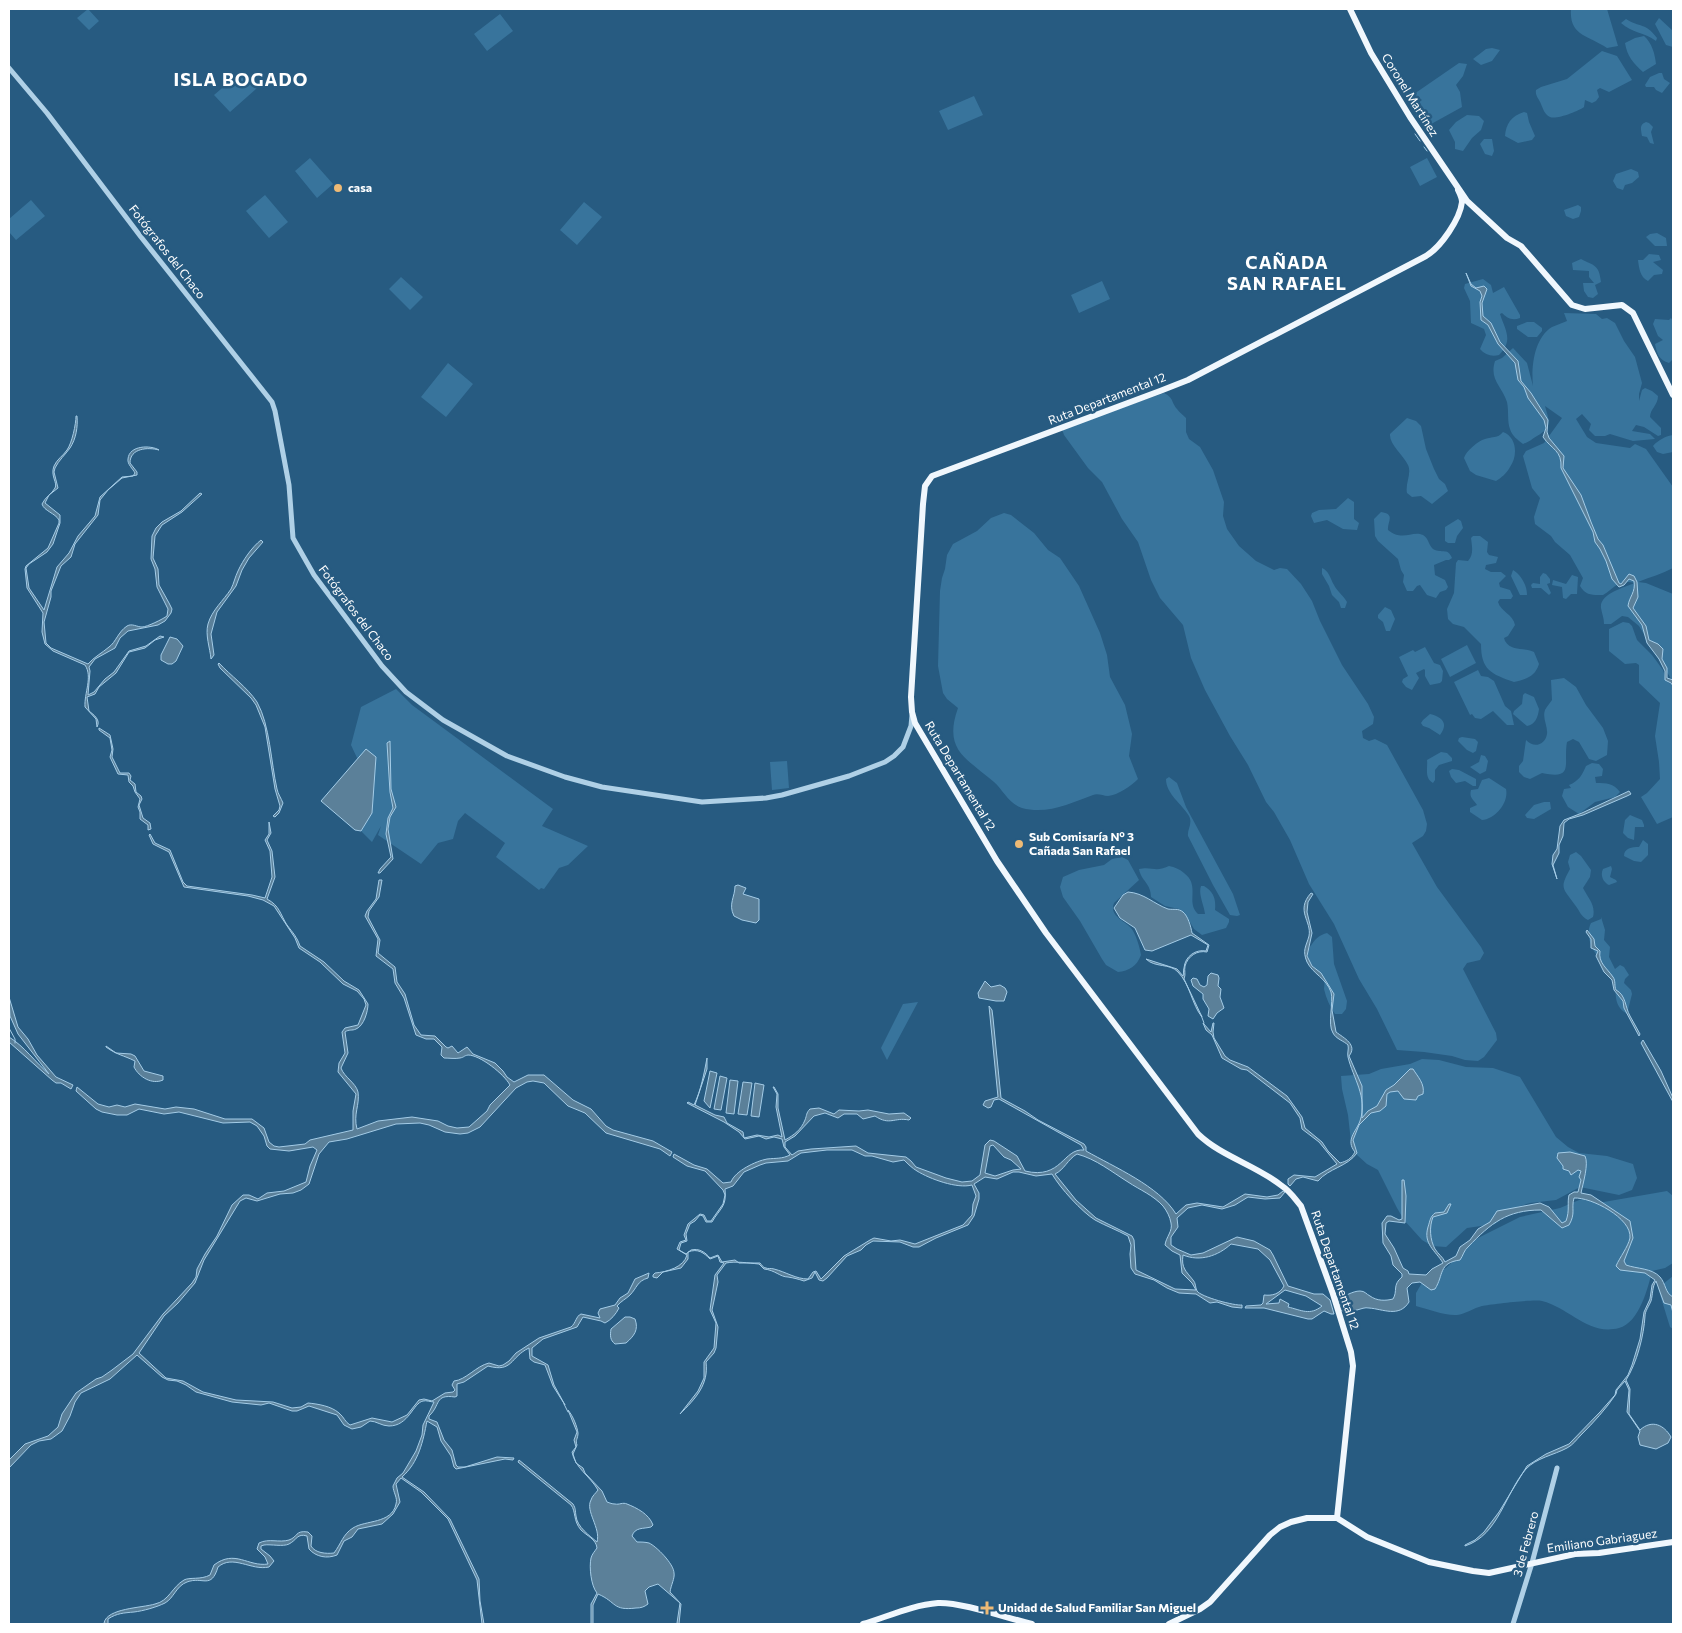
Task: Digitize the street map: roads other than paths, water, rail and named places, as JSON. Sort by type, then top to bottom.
[{"type":"main road","name":"Coronel Martínez","points":[[1350,9],[1371,53],[1410,117],[1466,201],[1507,238],[1521,246],[1572,305],[1585,309],[1617,304],[1630,309],[1634,313],[1673,395]]},
{"type":"main road","name":"Ruta Departamental 12","points":[[1337,1518],[1353,1375],[1351,1352],[1333,1294],[1301,1206],[1282,1185],[1212,1145],[1198,1134],[1052,941],[997,861],[915,723],[911,697],[922,512],[925,486],[932,476],[1188,380],[1426,256],[1441,244],[1454,222],[1462,202],[1458,190]]},
{"type":"main road","points":[[1169,1624],[1210,1602],[1270,1535],[1280,1527],[1307,1518],[1337,1518]]},
{"type":"main road","name":"Emiliano Gabriaguez","points":[[1337,1518],[1367,1537],[1436,1564],[1488,1573],[1574,1554],[1599,1553],[1673,1542]]},
{"type":"main road","points":[[863,1624],[911,1609],[938,1603],[953,1604],[1032,1624]]},
{"type":"street","name":"Fotógrafos del Chaco","points":[[9,68],[47,112],[141,237],[272,402],[286,470],[292,533],[298,548],[323,587],[382,666],[406,692],[430,711],[507,756],[565,777],[602,787],[712,802],[782,795],[849,776],[886,762],[903,747],[911,726],[912,712]]},
{"type":"street","name":"3 de Febrero","points":[[1513,1624],[1532,1564],[1557,1468]]},
{"type":"waterway","points":[[1415,134],[1420,141]]},
{"type":"waterway","points":[[1424,147],[1427,151]]},
{"type":"waterway","points":[[1201,1015],[1204,1023]]},
{"type":"waterway","points":[[9,1028],[15,1043]]},
{"type":"waterway","points":[[564,1404],[568,1412]]},
{"type":"place","name":"casa","points":[[338,188]]},
{"type":"place","name":"Sub Comisaría Nº 3 Cañada San Rafael","points":[[1019,844]]},
{"type":"place","name":"Unidad de Salud Familiar San Miguel","points":[[987,1608]]},
{"type":"district","name":"ISLA BOGADO","points":[[241,80]]},
{"type":"district","name":"CAÑADA SAN RAFAEL","points":[[1287,273]]}]
